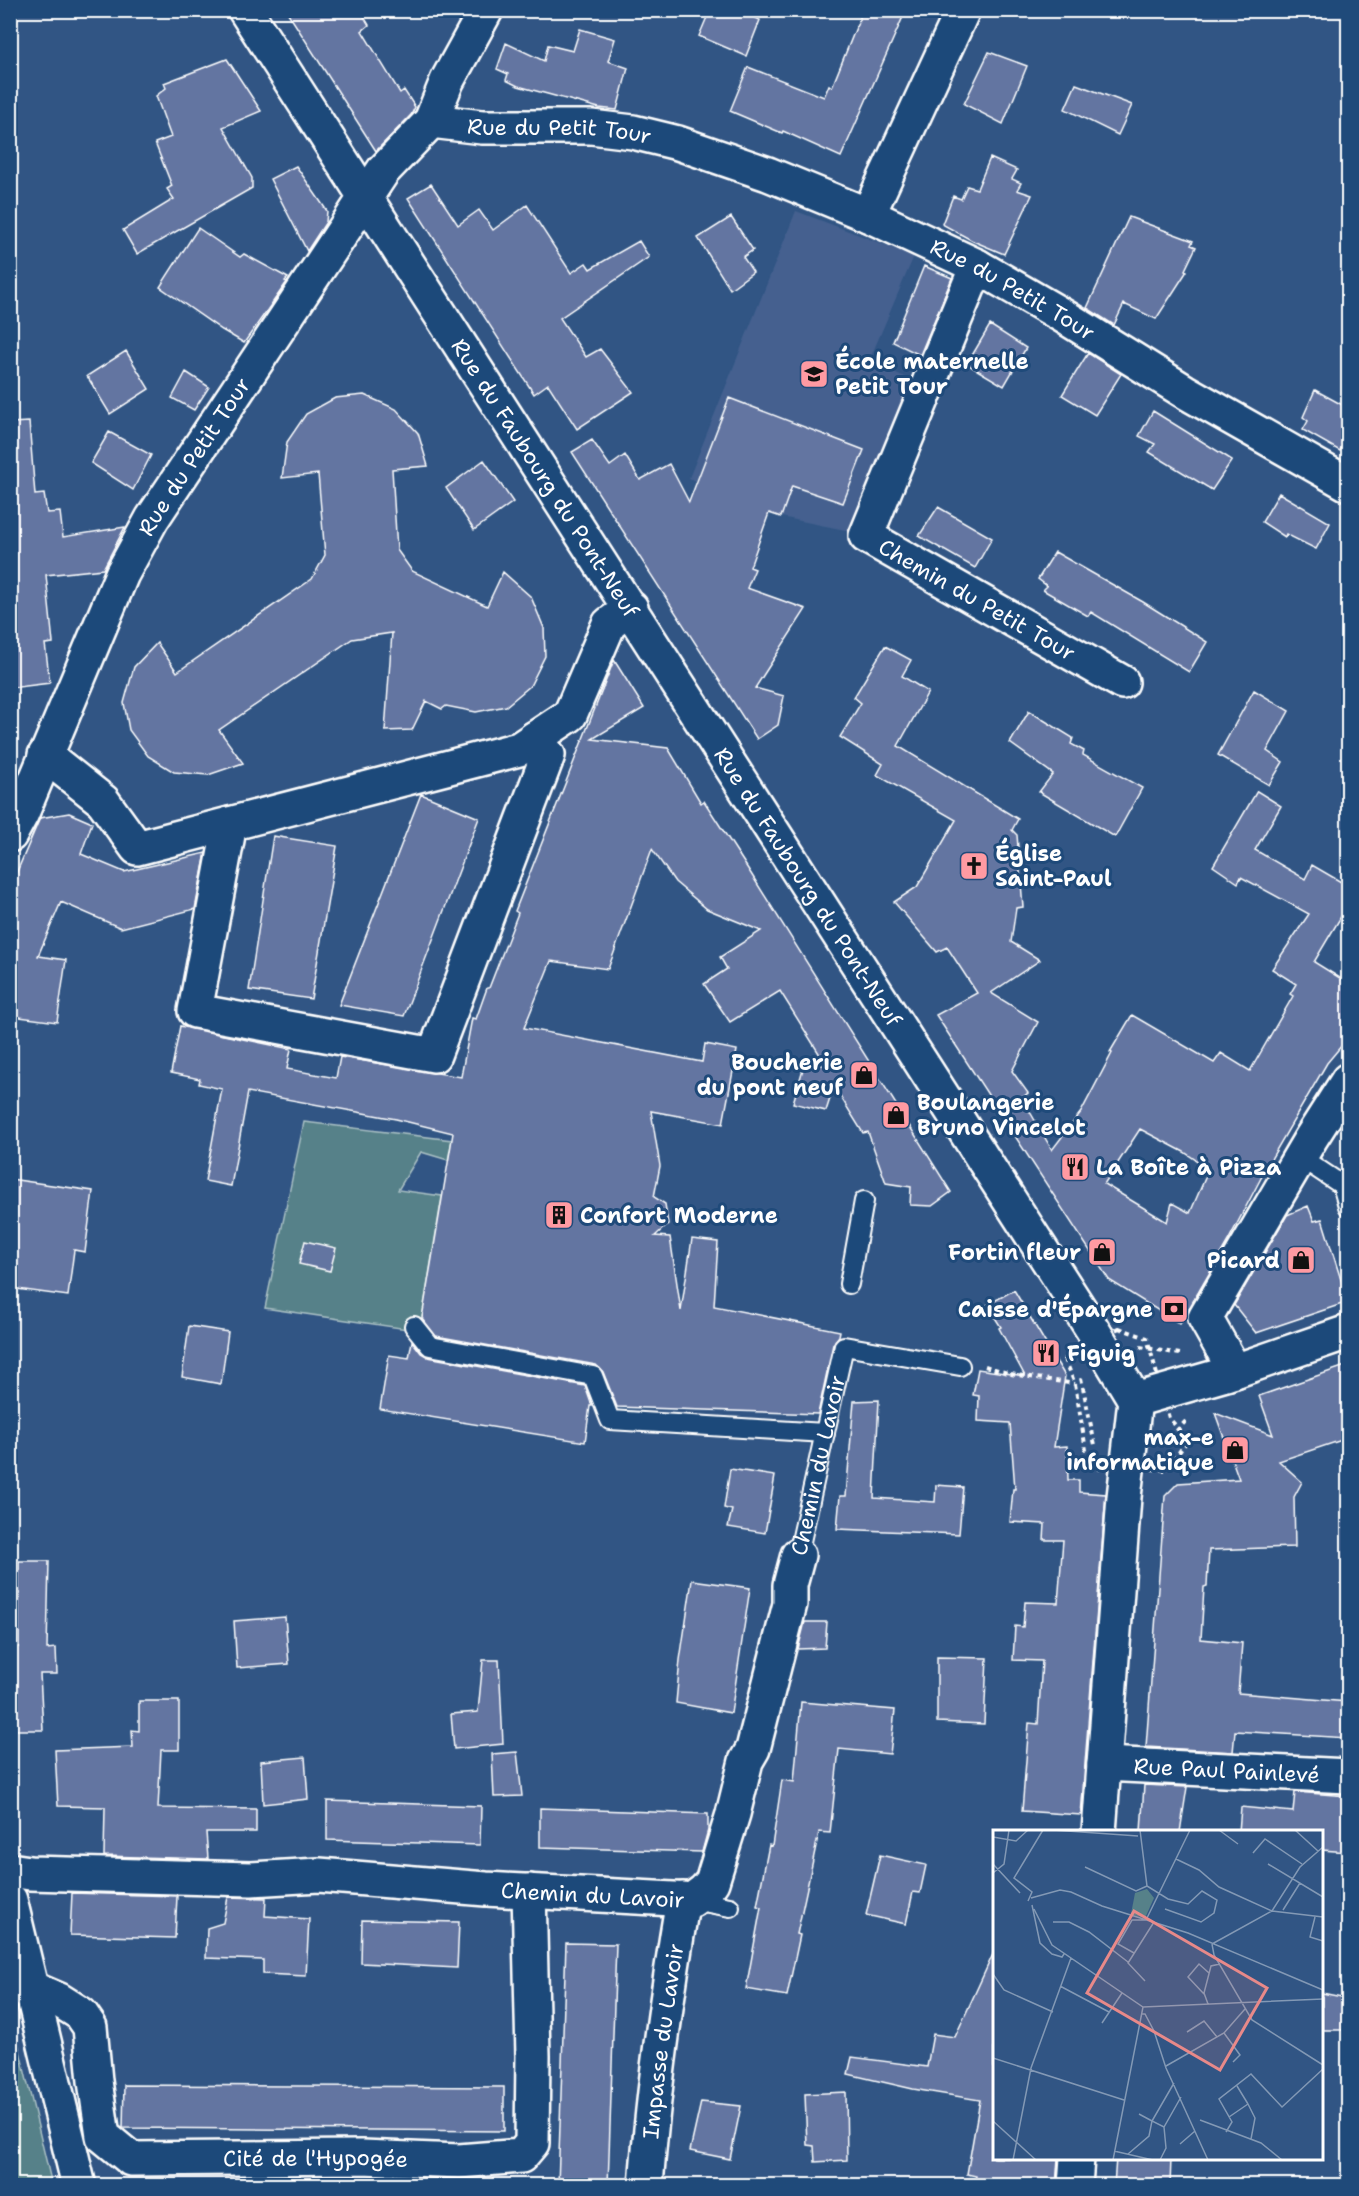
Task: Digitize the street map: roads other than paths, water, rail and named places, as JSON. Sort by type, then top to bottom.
[{"type":"street","name":"Rue du Faubourg du Pont-Neuf","points":[[245,10],[1085,1317],[1135,1400]]},
{"type":"street","points":[[431,121],[447,81],[486,10]]},
{"type":"street","points":[[868,215],[963,10]]},
{"type":"street","name":"Rue du Petit Tour","points":[[10,835],[22,813],[122,574],[152,519],[383,171],[431,121],[482,127],[591,127],[633,132],[678,143],[768,174],[868,215],[977,266],[1065,317],[1184,391],[1348,484]]},
{"type":"street","name":"Chemin du Petit Tour","points":[[977,266],[866,536],[1122,682]]},
{"type":"street","points":[[45,755],[103,801],[137,848],[519,749],[570,715],[609,624],[631,608]]},
{"type":"street","points":[[231,824],[195,1011],[434,1055],[548,755],[535,738]]},
{"type":"street","points":[[1235,1371],[1205,1318],[1348,1080]]},
{"type":"street","points":[[1099,1830],[1126,1467],[1135,1400],[1235,1371],[1348,1332]]},
{"type":"street","name":"Chemin du Lavoir","points":[[10,1870],[30,1874],[251,1879],[320,1875],[529,1891],[687,1899],[704,1891],[712,1882],[733,1814],[746,1761],[753,1749],[790,1605],[790,1585],[798,1555]]},
{"type":"street","name":"Rue Paul Painlevé","points":[[1104,1764],[1348,1776]]},
{"type":"street","name":"Cité de l'Hypogée","points":[[21,1988],[59,2000],[81,2014],[90,2027],[95,2081],[104,2136],[131,2159],[362,2157],[459,2161],[521,2156],[532,2143],[533,2056],[529,1891]]},
{"type":"street","name":"Impasse du Lavoir","points":[[646,2186],[671,1966],[687,1899]]},
{"type":"street","points":[[10,1900],[21,1988],[79,2186]]},
{"type":"street","points":[[1075,2186],[1077,2160]]},
{"type":"lane","points":[[1300,1157],[1342,1185],[1348,1206]]},
{"type":"lane","points":[[849,1284],[864,1201]]},
{"type":"lane","points":[[414,1326],[430,1346],[593,1376],[610,1420],[825,1433]]},
{"type":"lane","name":"Chemin du Lavoir","points":[[798,1555],[844,1346],[960,1366]]},
{"type":"lane","points":[[687,1899],[730,1907]]},
{"type":"place","name":"École maternelle Petit Tour","points":[[814,374]]},
{"type":"place","name":"Église Saint-Paul","points":[[974,866]]},
{"type":"place","name":"Boucherie du pont neuf","points":[[864,1075]]},
{"type":"place","name":"Boulangerie Bruno Vincelot","points":[[896,1115]]},
{"type":"place","name":"La Boîte à Pizza","points":[[1075,1167]]},
{"type":"place","name":"Confort Moderne","points":[[559,1215]]},
{"type":"place","name":"Fortin fleur","points":[[1102,1252]]},
{"type":"place","name":"Picard","points":[[1301,1260]]},
{"type":"place","name":"Caisse d'Épargne","points":[[1174,1309]]},
{"type":"place","name":"Figuig","points":[[1046,1353]]},
{"type":"place","name":"max-e informatique","points":[[1235,1450]]}]
